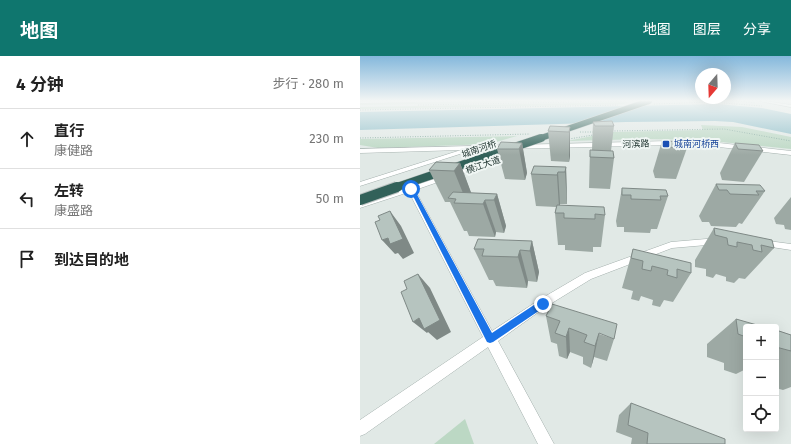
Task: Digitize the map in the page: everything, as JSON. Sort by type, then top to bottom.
[{"type":"highway","name":"城南河桥","points":[[360,193],[583,119]]},
{"type":"highway","name":"城南河桥","points":[[360,200],[600,119]]},
{"type":"street","name":"河滨路","points":[[360,151],[669,143],[727,146],[791,153]]},
{"type":"street","name":"横江大道","points":[[360,206],[538,146]]},
{"type":"street","name":"横江大道","points":[[360,184],[475,148]]},
{"type":"street","points":[[411,189],[546,444]]},
{"type":"street","points":[[360,429],[490,339],[588,276],[671,245],[730,241]]},
{"type":"street","points":[[751,242],[791,247]]},
{"type":"path","points":[[702,128],[732,129],[791,141]]},
{"type":"path","points":[[567,140],[598,134]]},
{"type":"green space","points":[[701,125],[742,127],[791,137],[791,149],[701,140],[645,139],[567,141],[612,132],[703,130]]},
{"type":"green space","points":[[517,136],[489,144],[378,148],[360,145],[360,139]]},
{"type":"green space","points":[[465,419],[474,444],[434,444]]},
{"type":"water","points":[[360,119],[791,119],[791,134],[733,122],[626,122],[360,130]]},
{"type":"building","points":[[612,121],[614,126],[595,126],[593,122]]},
{"type":"building","points":[[550,126],[570,127],[569,132],[548,131]]},
{"type":"building","points":[[662,141],[684,142],[687,148],[664,147]]},
{"type":"building","points":[[501,142],[522,143],[519,149],[497,149]]},
{"type":"building","points":[[735,143],[759,145],[763,151],[738,149]]},
{"type":"building","points":[[590,150],[613,151],[614,158],[590,157]]},
{"type":"building","points":[[436,162],[460,163],[454,171],[429,170]]},
{"type":"building","points":[[534,166],[566,167],[565,172],[558,172],[557,175],[531,174]]},
{"type":"building","points":[[716,184],[760,185],[765,191],[756,191],[759,195],[730,194],[727,190],[719,190]]},
{"type":"building","points":[[622,188],[666,190],[668,196],[660,196],[661,200],[631,199],[631,195],[622,195]]},
{"type":"building","points":[[453,192],[497,194],[494,200],[485,200],[483,204],[454,203],[456,199],[448,198]]},
{"type":"building","points":[[557,205],[604,207],[605,215],[595,214],[595,219],[564,218],[564,213],[555,213]]},
{"type":"building","points":[[390,211],[403,239],[390,244],[388,238],[382,240],[375,222],[380,220],[378,216]]},
{"type":"building","points":[[714,228],[772,240],[774,248],[761,245],[762,252],[753,250],[752,245],[737,242],[737,247],[728,245],[727,238],[715,235]]},
{"type":"building","points":[[478,239],[532,241],[530,251],[520,250],[518,257],[482,256],[484,249],[474,249]]},
{"type":"building","points":[[633,249],[691,263],[691,273],[677,269],[677,278],[667,275],[668,270],[652,266],[651,271],[642,269],[643,261],[631,258]]},
{"type":"building","points":[[418,274],[440,320],[424,329],[419,318],[413,322],[401,292],[407,289],[404,281]]},
{"type":"building","points":[[552,304],[617,324],[614,339],[599,333],[595,346],[584,342],[587,335],[569,328],[566,337],[555,333],[560,321],[546,316]]},
{"type":"building","points":[[736,319],[754,324],[743,324],[743,336],[738,334]]},
{"type":"building","points":[[779,331],[791,335],[791,351],[779,348]]},
{"type":"building","points":[[631,403],[725,439],[725,444],[647,444],[648,433],[628,425]]},
{"type":"place","name":"城南河桥西","points":[[666,144]]},
{"type":"route","points":[[411,189],[490,339],[543,304]]}]
